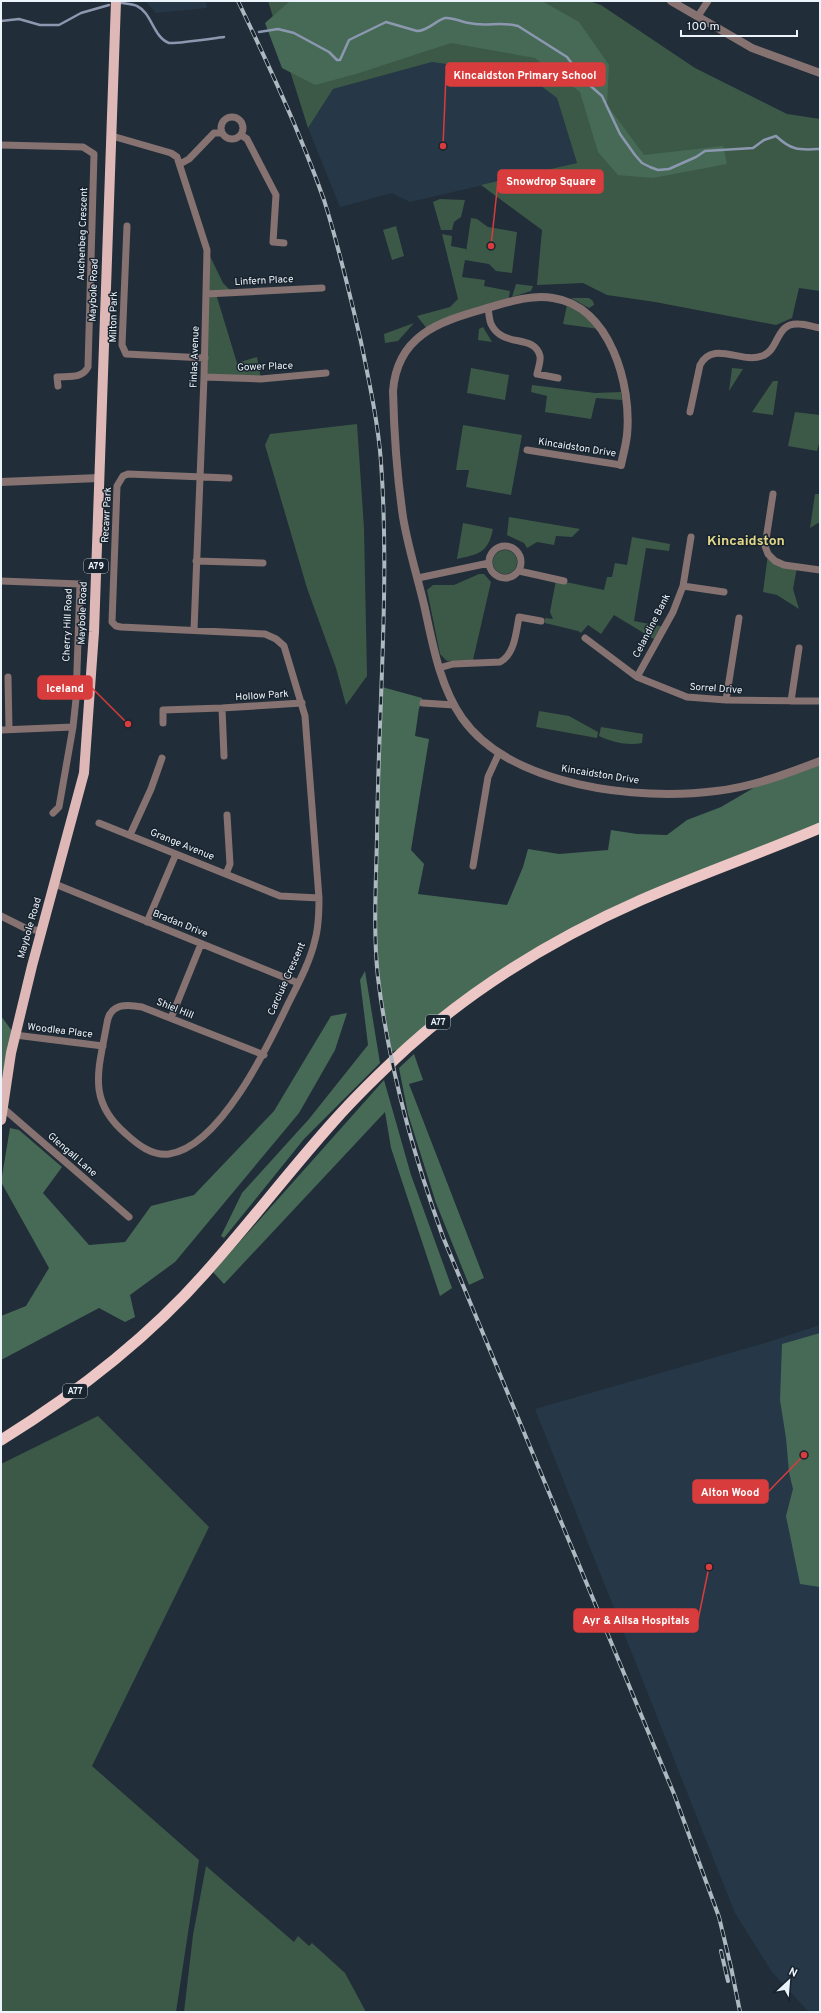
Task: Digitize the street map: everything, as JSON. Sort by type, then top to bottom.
[{"type":"highway","name":"A77","points":[[1,1440],[50,1410],[110,1365],[145,1335],[205,1274],[334,1120],[409,1046],[490,982],[581,928],[641,900],[820,828]]},
{"type":"main road","name":"Maybole Road","points":[[1,1120],[15,1035],[40,931],[55,884],[84,773],[92,674],[116,1]]},
{"type":"street","points":[[671,1],[752,48],[820,73]]},
{"type":"street","points":[[698,16],[708,1]]},
{"type":"street","points":[[221,133],[222,122],[231,116],[240,121],[243,128],[240,135]]},
{"type":"street","points":[[112,136],[171,153],[177,157],[180,164],[189,159],[214,133],[221,133],[230,139],[240,135],[248,138],[276,195],[273,242],[284,243]]},
{"type":"street","name":"Auchenbeg Crescent","points":[[1,145],[83,146],[94,154],[88,367],[85,373],[80,376],[57,377],[58,386]]},
{"type":"street","name":"Finlas Avenue","points":[[180,164],[207,250],[205,358],[194,630]]},
{"type":"street","name":"Milton Park","points":[[127,226],[122,345],[126,354],[205,358]]},
{"type":"street","name":"Linfern Place","points":[[206,294],[322,288]]},
{"type":"street","name":"Kincaidston Drive","points":[[527,450],[621,465],[627,436],[626,396],[610,343],[597,323],[576,306],[554,298],[534,297],[453,318],[420,335],[407,349],[396,370],[393,391],[403,518],[440,668],[454,705],[463,719],[480,737],[499,753],[517,764],[556,778],[620,790],[674,793],[716,791],[749,785],[820,761]]},
{"type":"street","points":[[488,308],[491,323],[501,336],[512,341],[523,340],[536,349],[540,356],[537,374],[558,378]]},
{"type":"street","points":[[690,412],[700,365],[703,359],[714,353],[753,358],[763,356],[771,352],[778,336],[786,326],[798,324],[820,328]]},
{"type":"street","name":"Gower Place","points":[[204,377],[261,379],[326,373]]},
{"type":"street","name":"Recawr Park","points":[[194,630],[116,626],[112,622],[112,609],[117,486],[120,480],[128,474],[200,476]]},
{"type":"street","points":[[200,476],[230,478]]},
{"type":"street","points":[[1,482],[99,478]]},
{"type":"street","points":[[773,494],[765,546],[768,554],[775,561],[784,565],[817,570]]},
{"type":"street","name":"Celandine Bank","points":[[637,677],[673,612],[683,586],[691,536]]},
{"type":"street","points":[[507,546],[516,550],[522,562],[519,571],[511,577],[502,578],[493,573],[489,564],[494,550],[507,546]]},
{"type":"street","points":[[196,561],[263,563]]},
{"type":"street","points":[[418,578],[489,564]]},
{"type":"street","points":[[519,571],[564,581]]},
{"type":"street","name":"Cherry Hill Road","points":[[1,581],[80,584],[73,726],[58,807],[53,813]]},
{"type":"street","points":[[683,586],[724,592]]},
{"type":"street","points":[[440,668],[453,664],[494,663],[503,660],[512,648],[519,616],[541,621]]},
{"type":"street","points":[[726,700],[739,618]]},
{"type":"street","name":"Carcluie Crescent","points":[[103,1046],[98,1076],[98,1090],[102,1103],[110,1118],[138,1145],[151,1152],[168,1154],[183,1150],[209,1129],[230,1106],[264,1055],[298,983],[315,941],[319,921],[319,898],[305,716],[284,646],[276,639],[266,634],[194,630]]},
{"type":"street","name":"Sorrel Drive","points":[[585,638],[637,677],[687,697],[726,700],[820,701]]},
{"type":"street","points":[[791,701],[799,648]]},
{"type":"street","points":[[8,677],[9,729]]},
{"type":"street","name":"Hollow Park","points":[[163,723],[163,710],[302,703]]},
{"type":"street","points":[[423,704],[454,705]]},
{"type":"street","name":"Hollow Park","points":[[222,708],[224,756]]},
{"type":"street","points":[[1,730],[73,726]]},
{"type":"street","points":[[472,866],[488,777],[499,753]]},
{"type":"street","points":[[130,835],[151,789],[162,758]]},
{"type":"street","name":"Grange Avenue","points":[[226,874],[230,864],[227,815]]},
{"type":"street","name":"Grange Avenue","points":[[99,823],[280,896],[319,898]]},
{"type":"street","points":[[147,922],[176,854]]},
{"type":"street","name":"Bradan Drive","points":[[55,884],[298,983]]},
{"type":"street","points":[[1,916],[26,928],[40,931]]},
{"type":"street","points":[[171,1018],[201,944]]},
{"type":"street","name":"Shiel Hill","points":[[103,1046],[107,1020],[117,1007],[127,1004],[142,1007],[264,1055]]},
{"type":"street","name":"Woodlea Place","points":[[15,1035],[103,1046]]},
{"type":"street","name":"Glengall Lane","points":[[2,1108],[129,1217]]},
{"type":"shaded area","points":[[145,1],[206,1],[207,8],[156,13]]},
{"type":"shaded area","points":[[432,62],[482,69],[536,82],[544,87],[557,98],[577,163],[410,202],[392,193],[340,207],[308,128],[333,89]]},
{"type":"shaded area","points":[[820,1325],[820,2012],[809,2012],[772,1972],[735,1913],[535,1409],[765,1343]]},
{"type":"green space","points":[[268,1],[589,1],[601,5],[695,68],[787,114],[820,119],[820,291],[799,288],[792,318],[776,325],[655,302],[607,295],[583,283],[537,285],[542,230],[481,185],[577,163],[557,98],[536,82],[482,69],[432,62],[333,89],[308,128]]},
{"type":"green space","points":[[290,1],[542,1],[579,22],[609,65],[607,105],[644,155],[723,146],[727,164],[653,178],[618,175],[598,152],[580,92],[535,58],[451,43],[356,74],[315,85],[282,68],[265,23]]},
{"type":"green space","points":[[440,199],[465,200],[461,217],[454,222],[452,230],[441,230],[433,202]]},
{"type":"green space","points":[[471,218],[477,219],[488,227],[517,232],[512,273],[496,271],[489,264],[465,260],[462,277],[485,280],[484,286],[510,291],[508,303],[428,330],[417,316],[450,307],[458,299],[442,234],[452,236],[451,246],[466,249],[466,252]]},
{"type":"green space","points":[[396,226],[404,256],[392,260],[383,230]]},
{"type":"green space","points":[[207,250],[223,283],[233,293],[216,294],[237,363],[257,357],[261,379],[204,377]]},
{"type":"green space","points":[[516,284],[533,286],[531,291],[512,297]]},
{"type":"green space","points":[[571,298],[589,298],[593,301],[594,305],[589,308]]},
{"type":"green space","points":[[567,305],[579,311],[599,329],[563,324]]},
{"type":"green space","points":[[414,323],[398,341],[385,343],[384,334]]},
{"type":"green space","points":[[483,327],[492,342],[478,340],[479,329]]},
{"type":"green space","points":[[471,368],[509,375],[505,400],[467,393]]},
{"type":"green space","points":[[732,368],[743,369],[729,391]]},
{"type":"green space","points":[[773,381],[778,381],[773,415],[752,412]]},
{"type":"green space","points":[[532,385],[595,393],[621,392],[622,400],[596,398],[591,419],[545,412],[547,396],[531,392]]},
{"type":"green space","points":[[795,412],[820,415],[820,440],[817,451],[788,446]]},
{"type":"green space","points":[[357,424],[364,528],[367,676],[346,705],[336,668],[307,588],[265,445],[270,434]]},
{"type":"green space","points":[[463,425],[522,435],[511,495],[466,487],[469,470],[456,470]]},
{"type":"green space","points":[[815,494],[820,494],[820,522],[810,528]]},
{"type":"green space","points":[[509,517],[580,529],[572,537],[556,536],[554,545],[537,542],[527,548],[524,543],[507,535]]},
{"type":"green space","points":[[463,523],[493,529],[491,537],[485,548],[477,554],[457,559]]},
{"type":"green space","points":[[632,537],[670,544],[669,551],[646,548],[634,621],[665,627],[657,641],[614,615],[601,634],[588,625],[581,633],[545,623],[545,618],[553,619],[550,612],[556,580],[604,590],[607,577],[612,577],[615,563],[627,565]]},
{"type":"green space","points":[[505,550],[513,554],[517,562],[513,570],[505,574],[497,570],[493,562],[497,554]]},
{"type":"green space","points":[[768,554],[797,567],[793,589],[799,609],[777,595],[763,592]]},
{"type":"green space","points":[[479,574],[484,574],[491,582],[473,660],[447,661],[440,654],[427,590],[433,585],[454,585]]},
{"type":"green space","points":[[382,687],[422,698],[423,703],[419,708],[415,736],[429,739],[411,850],[424,864],[418,894],[507,905],[523,867],[528,849],[559,854],[608,850],[611,830],[637,834],[667,835],[687,820],[721,807],[767,780],[820,761],[820,828],[641,900],[523,963],[409,1046],[391,1052],[378,975],[377,943],[376,895]]},
{"type":"green space","points":[[539,711],[569,716],[598,732],[597,738],[536,727]]},
{"type":"green space","points":[[601,727],[643,734],[642,743],[626,744],[604,738],[599,736]]},
{"type":"green space","points":[[365,971],[380,1063],[304,1139],[224,1238],[221,1236],[242,1193],[309,1119],[368,1045],[360,980]]},
{"type":"green space","points":[[347,1013],[335,1050],[299,1113],[175,1262],[130,1295],[135,1317],[125,1322],[99,1308],[1,1360],[1,1316],[26,1306],[49,1268],[1,1182],[10,1128],[19,1130],[62,1167],[43,1193],[89,1245],[125,1242],[151,1206],[194,1195],[274,1111],[331,1016]]},
{"type":"green space","points":[[1,1016],[15,1035],[1,1120]]},
{"type":"green space","points":[[414,1054],[423,1080],[409,1084],[484,1278],[469,1285],[436,1203],[408,1114],[399,1068]]},
{"type":"green space","points":[[384,1080],[411,1175],[452,1288],[440,1296],[391,1148],[385,1112],[224,1284],[213,1272]]},
{"type":"green space","points":[[820,1333],[820,1587],[800,1584],[786,1516],[793,1489],[789,1472],[786,1438],[780,1400],[782,1344]]},
{"type":"green space","points":[[98,1416],[209,1527],[92,1766],[199,1860],[176,2012],[1,2012],[1,1464]]},
{"type":"green space","points":[[206,1866],[294,1942],[298,1936],[309,1946],[312,1943],[345,1973],[366,2012],[184,2012],[193,1935]]},
{"type":"waterway","points":[[122,3],[135,5],[142,9],[159,36],[169,43],[224,37]]},
{"type":"waterway","points":[[1,21],[19,19],[40,25],[59,25],[81,13],[109,5]]},
{"type":"waterway","points":[[259,32],[278,29],[294,33],[329,52],[337,60],[340,60],[349,40],[386,22],[417,31],[428,28],[445,18],[475,24],[506,24],[518,26],[567,57],[585,81],[602,96],[620,134],[635,155],[642,163],[650,167],[658,170],[669,169],[696,157],[705,151],[753,148],[764,140],[776,136],[791,147],[807,150],[820,149]]},
{"type":"railway","points":[[238,1],[273,75],[324,200],[361,342],[378,432],[383,509],[384,603],[378,791],[375,926],[376,961],[383,1011],[395,1077],[403,1110],[443,1237],[674,1794],[719,1917],[740,2012]]},
{"type":"railway","points":[[721,1951],[728,1981]]},
{"type":"place","name":"Kincaidston Primary School","points":[[443,146]]},
{"type":"place","name":"Snowdrop Square","points":[[491,246]]},
{"type":"place","name":"Iceland","points":[[128,724]]},
{"type":"place","name":"Alton Wood","points":[[804,1455]]},
{"type":"place","name":"Ayr & Ailsa Hospitals","points":[[709,1567]]},
{"type":"district","name":"Kincaidston","points":[[746,541]]}]
